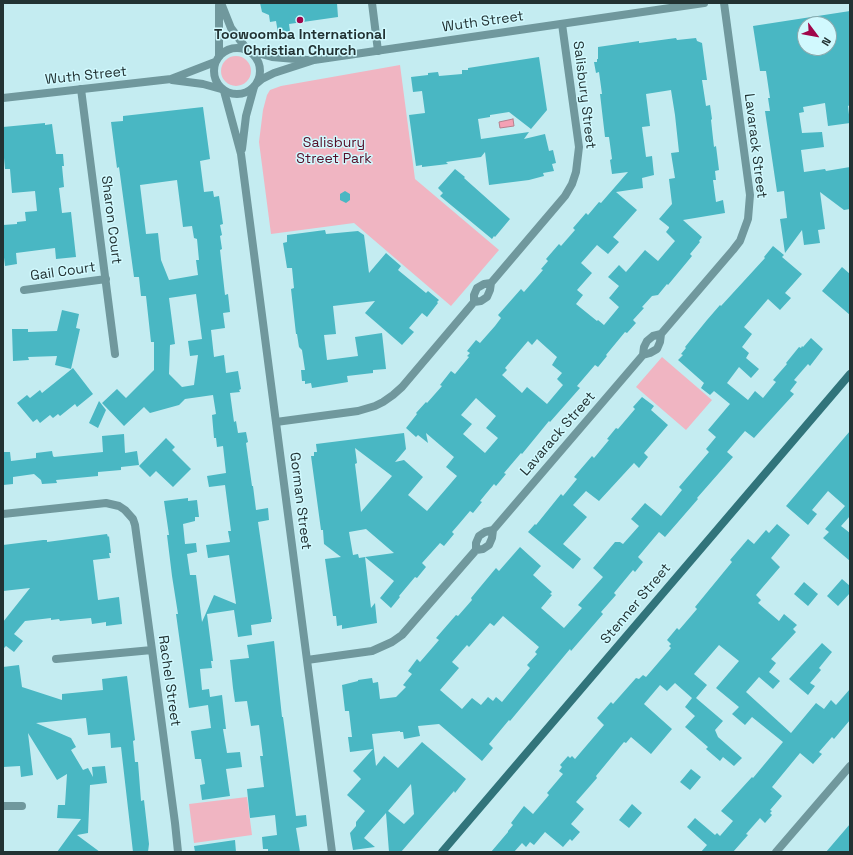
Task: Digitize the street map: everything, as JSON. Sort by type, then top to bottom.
[{"type":"main road","name":"Stenner Street","points":[[442,852],[850,374]]},
{"type":"street","points":[[220,3],[231,28],[258,62],[259,77],[255,85],[247,92],[240,94],[231,94],[223,90],[214,78],[214,70],[217,59],[220,3]]},
{"type":"street","points":[[372,3],[378,51]]},
{"type":"street","name":"Wuth Street","points":[[255,85],[262,79],[274,73],[314,60],[704,3]]},
{"type":"street","name":"Lavarack Street","points":[[643,355],[647,340],[660,334],[740,241],[748,219],[750,195],[724,3]]},
{"type":"street","name":"Salisbury Street","points":[[276,422],[358,411],[375,406],[393,395],[474,302],[474,295],[477,288],[484,284],[490,283],[565,196],[572,184],[576,172],[579,147],[562,24]]},
{"type":"street","points":[[217,59],[226,51],[233,48],[241,48],[248,51]]},
{"type":"street","name":"Wuth Street","points":[[248,51],[286,59],[314,60]]},
{"type":"street","name":"Wuth Street","points":[[171,79],[217,59]]},
{"type":"street","name":"Wuth Street","points":[[3,98],[171,79],[203,84],[223,90]]},
{"type":"street","name":"Gorman Street","points":[[241,154],[246,116],[255,85]]},
{"type":"street","name":"Sharon Court","points":[[81,89],[116,354]]},
{"type":"street","name":"Gorman Street","points":[[223,90],[241,154],[332,852]]},
{"type":"street","name":"Gail Court","points":[[24,290],[106,279]]},
{"type":"street","name":"Salisbury Street","points":[[474,302],[481,301],[487,297],[490,290],[490,283]]},
{"type":"street","name":"Lavarack Street","points":[[476,550],[483,549],[489,544],[492,538],[493,530],[643,355],[657,349],[660,342],[660,334]]},
{"type":"street","name":"Rachel Street","points":[[3,514],[106,503],[119,506],[130,514],[135,525],[178,852]]},
{"type":"street","name":"Lavarack Street","points":[[307,660],[372,651],[392,642],[411,626],[476,550],[476,543],[479,536],[482,533],[493,530]]},
{"type":"street","points":[[56,659],[152,650]]},
{"type":"street","points":[[776,852],[850,766]]},
{"type":"street","points":[[3,806],[22,806]]},
{"type":"green space","points":[[236,56],[247,60],[251,71],[247,82],[236,86],[225,82],[221,71],[225,60]]},
{"type":"green space","name":"Salisbury Street Park","points":[[400,65],[415,179],[499,250],[451,306],[354,223],[271,234],[259,142],[263,110],[270,90],[281,86]]},
{"type":"green space","points":[[662,357],[712,400],[686,430],[636,387]]},
{"type":"green space","points":[[247,797],[252,835],[194,843],[189,804]]},
{"type":"shaded area","points":[[513,119],[514,126],[500,128],[499,122]]},
{"type":"building","points":[[260,3],[337,3],[338,17],[289,24],[290,31],[278,33],[276,21],[270,22],[269,15],[262,12]]},
{"type":"building","points":[[850,11],[850,105],[848,106],[850,123],[828,126],[825,103],[803,107],[804,112],[799,113],[802,133],[822,132],[824,147],[801,150],[804,172],[825,169],[826,171],[850,167],[850,209],[844,210],[820,192],[825,229],[818,230],[820,243],[804,245],[802,230],[785,253],[780,219],[787,218],[784,191],[777,192],[765,111],[770,111],[768,98],[770,98],[766,71],[760,71],[753,26],[797,19],[797,56],[837,56],[837,16],[818,16]]},
{"type":"building","points":[[676,38],[677,40],[696,38],[697,41],[702,43],[707,80],[702,80],[706,106],[710,105],[714,147],[716,146],[719,170],[715,171],[716,180],[713,180],[716,202],[723,200],[725,213],[683,220],[702,237],[699,241],[700,242],[690,254],[692,256],[668,285],[667,284],[658,295],[652,296],[642,307],[644,308],[633,320],[636,323],[627,333],[625,332],[598,367],[595,365],[577,386],[580,388],[550,422],[549,421],[522,454],[521,453],[504,473],[506,474],[496,486],[494,484],[480,501],[482,502],[473,513],[470,511],[452,532],[454,534],[444,546],[440,543],[422,563],[426,567],[417,578],[415,577],[391,608],[380,598],[394,581],[365,557],[371,608],[375,603],[377,623],[342,629],[342,625],[337,626],[336,616],[333,616],[325,559],[341,557],[324,544],[311,456],[314,456],[314,452],[317,452],[316,444],[404,433],[406,449],[395,462],[404,460],[423,477],[408,495],[427,511],[457,476],[446,467],[454,457],[426,433],[428,443],[418,435],[416,437],[406,428],[417,414],[416,413],[442,386],[440,385],[451,371],[455,374],[469,357],[467,356],[470,353],[467,351],[476,340],[480,343],[501,318],[498,315],[521,289],[524,292],[543,270],[541,269],[548,261],[546,259],[559,244],[561,246],[575,230],[573,228],[586,213],[588,215],[599,202],[601,203],[628,172],[612,174],[610,160],[612,159],[609,137],[605,137],[599,72],[596,73],[594,62],[597,62],[598,59],[598,47],[639,41],[639,43]],"holes":[[[671,90],[679,152],[671,153],[675,178],[669,179],[672,204],[659,219],[669,227],[666,232],[675,241],[658,261],[645,250],[626,272],[619,265],[608,277],[619,286],[609,298],[619,307],[604,325],[576,304],[583,295],[577,290],[592,273],[581,263],[597,245],[608,254],[619,242],[613,237],[637,210],[616,192],[643,188],[642,178],[654,175],[652,156],[646,157],[642,127],[650,126],[646,94]],[[537,339],[557,357],[552,365],[562,373],[557,379],[563,385],[547,404],[527,387],[522,393],[502,375],[507,370],[505,368],[528,341],[532,345]],[[476,398],[496,416],[486,428],[498,438],[485,453],[463,434],[472,424],[461,415]],[[355,448],[392,476],[361,512],[355,464],[357,463]],[[366,529],[394,553],[359,558],[358,554],[353,555],[349,532]]]},
{"type":"building","points":[[539,57],[547,110],[531,129],[509,112],[490,115],[490,117],[478,119],[481,139],[529,132],[524,139],[545,134],[549,151],[553,150],[556,163],[552,164],[554,171],[543,173],[544,176],[529,180],[489,185],[485,152],[481,157],[446,162],[448,164],[422,167],[422,165],[416,166],[409,115],[425,113],[422,91],[413,92],[411,77],[438,72],[439,76],[462,74],[462,70],[468,70],[468,68]]},
{"type":"building","points":[[203,107],[210,159],[200,161],[204,192],[213,191],[214,197],[219,196],[223,224],[220,225],[222,249],[220,250],[225,295],[228,294],[230,312],[223,313],[225,328],[211,330],[214,357],[224,355],[226,373],[238,371],[241,389],[239,390],[240,392],[230,393],[234,422],[236,421],[238,433],[246,432],[248,442],[246,443],[256,510],[268,508],[269,520],[258,522],[272,619],[271,622],[251,625],[252,635],[238,637],[234,610],[207,614],[213,661],[211,661],[212,668],[200,669],[202,690],[209,689],[210,697],[222,695],[226,729],[223,729],[227,753],[240,752],[242,767],[226,769],[230,796],[202,800],[200,785],[205,784],[201,759],[195,759],[191,731],[211,728],[208,705],[189,708],[176,614],[178,614],[172,576],[167,535],[169,535],[164,501],[188,498],[188,501],[197,500],[199,517],[195,517],[195,521],[183,524],[185,544],[196,543],[197,552],[187,554],[190,575],[196,575],[202,622],[214,595],[236,604],[229,555],[208,558],[206,545],[230,542],[228,531],[231,531],[225,485],[209,487],[207,476],[226,473],[223,446],[217,447],[216,438],[214,438],[212,415],[216,414],[213,395],[185,399],[179,405],[150,413],[144,407],[124,426],[102,403],[117,389],[126,398],[154,370],[154,342],[151,342],[146,296],[141,296],[139,277],[134,277],[119,167],[117,168],[111,122],[123,121],[123,116]],"holes":[[[177,180],[183,227],[192,226],[194,238],[197,239],[199,260],[196,260],[198,275],[169,280],[161,260],[158,233],[146,234],[140,185]],[[196,294],[202,339],[188,341],[190,356],[198,355],[194,385],[182,387],[169,374],[170,345],[175,344],[169,298]]]},
{"type":"building","points":[[45,123],[45,125],[52,124],[56,154],[63,154],[64,166],[62,166],[64,187],[59,188],[62,213],[71,212],[76,257],[56,259],[55,248],[16,253],[17,264],[5,266],[3,225],[17,224],[17,222],[26,221],[25,212],[37,211],[35,191],[12,193],[10,169],[5,169],[3,158],[3,127]]},
{"type":"building","points":[[455,169],[510,219],[492,239],[440,196],[443,193],[438,188]]},
{"type":"building","points":[[345,191],[350,194],[350,200],[346,203],[340,200],[340,194]]},
{"type":"building","points":[[325,230],[326,234],[358,231],[364,235],[369,273],[386,253],[401,266],[398,270],[426,293],[428,291],[439,300],[427,317],[422,313],[409,328],[414,332],[402,345],[365,313],[375,301],[333,306],[336,334],[324,335],[327,360],[358,356],[355,337],[382,333],[386,369],[373,370],[373,373],[347,376],[348,382],[312,388],[311,383],[305,384],[305,381],[302,381],[301,370],[305,370],[302,350],[299,347],[296,334],[291,289],[294,288],[292,268],[287,268],[283,243],[287,242],[287,235]]},
{"type":"building","points":[[773,246],[784,255],[782,257],[802,274],[785,293],[791,298],[780,310],[768,299],[744,327],[752,334],[742,347],[749,353],[746,358],[759,369],[751,378],[739,367],[727,383],[748,400],[755,391],[763,398],[776,382],[773,380],[787,364],[786,363],[799,347],[803,347],[811,338],[823,349],[810,366],[808,364],[794,380],[797,382],[790,391],[794,394],[754,438],[745,431],[727,452],[733,457],[665,537],[659,532],[638,557],[643,562],[635,572],[633,570],[614,593],[616,595],[601,612],[603,614],[571,651],[570,649],[489,744],[493,748],[482,761],[439,724],[418,726],[420,736],[404,739],[403,732],[400,731],[372,734],[376,766],[384,756],[398,768],[422,742],[466,779],[401,852],[389,852],[386,813],[364,838],[375,847],[353,850],[350,833],[356,826],[356,822],[365,811],[347,795],[361,779],[353,771],[373,749],[350,752],[348,737],[352,737],[349,711],[345,711],[342,685],[358,680],[372,678],[373,683],[378,682],[380,699],[396,697],[406,687],[403,685],[412,674],[408,671],[417,659],[420,662],[439,640],[436,638],[456,615],[458,616],[472,600],[471,598],[496,568],[499,571],[520,547],[541,566],[533,575],[552,592],[550,594],[552,595],[541,608],[564,628],[582,608],[578,605],[603,577],[593,568],[615,542],[620,542],[623,544],[639,526],[631,519],[645,503],[661,516],[682,490],[679,487],[709,452],[706,449],[716,437],[708,430],[730,404],[714,391],[710,395],[701,388],[704,383],[678,360],[683,355],[681,354],[686,348],[685,347],[707,320],[765,258],[764,257]],"holes":[[[503,616],[539,647],[535,652],[537,654],[527,665],[530,668],[502,702],[496,697],[493,701],[488,697],[481,705],[472,698],[462,709],[440,690],[459,668],[452,662],[467,645],[469,647],[490,623],[494,626]],[[411,784],[414,814],[404,824],[388,811]]]},
{"type":"building","points":[[842,267],[850,274],[850,315],[822,291]]},
{"type":"building","points":[[62,310],[79,314],[76,328],[80,329],[71,369],[55,365],[57,356],[28,357],[29,360],[13,361],[12,329],[28,329],[28,332],[57,331]]},
{"type":"building","points":[[73,368],[93,394],[77,407],[75,404],[60,416],[58,414],[53,418],[50,415],[40,423],[37,419],[33,422],[17,403],[27,395],[30,398],[40,390],[42,393]]},
{"type":"building","points":[[642,397],[654,406],[651,410],[668,425],[644,453],[648,457],[639,468],[634,463],[599,501],[586,491],[573,505],[587,517],[563,544],[581,559],[573,569],[528,532],[535,524],[536,525],[561,494],[563,496],[577,479],[574,477],[592,456],[594,458],[609,440],[607,439],[616,428],[618,429],[635,409],[633,407]]},
{"type":"building","points":[[99,401],[106,410],[98,428],[89,423]]},
{"type":"building","points":[[850,431],[850,516],[841,526],[850,533],[850,561],[823,538],[829,532],[825,529],[845,506],[828,491],[812,510],[817,514],[808,525],[786,506]]},
{"type":"building","points":[[124,434],[125,453],[137,451],[139,465],[121,467],[121,470],[98,472],[98,476],[56,480],[57,483],[42,484],[41,480],[34,474],[13,477],[13,484],[3,485],[3,452],[10,452],[11,461],[36,458],[36,453],[52,451],[54,457],[103,452],[102,436]]},
{"type":"building","points":[[166,438],[175,447],[172,450],[191,469],[173,487],[156,471],[150,477],[139,466]]},
{"type":"building","points":[[777,524],[790,535],[771,558],[780,567],[756,595],[761,600],[758,603],[779,621],[784,614],[797,625],[793,629],[796,632],[771,659],[776,663],[769,672],[780,681],[773,689],[759,677],[746,692],[791,733],[816,703],[824,709],[831,700],[836,705],[850,689],[850,720],[834,739],[832,737],[819,752],[822,754],[813,764],[800,753],[772,787],[782,796],[770,810],[772,811],[770,813],[772,815],[765,823],[760,818],[733,852],[701,852],[707,845],[687,827],[695,818],[715,835],[717,833],[720,836],[733,821],[721,811],[752,777],[753,778],[783,742],[752,717],[745,725],[732,714],[739,707],[716,688],[739,661],[719,645],[694,674],[707,685],[696,698],[723,721],[715,730],[718,737],[742,758],[734,766],[723,757],[720,761],[706,749],[708,747],[685,727],[695,716],[685,707],[692,698],[675,683],[667,691],[660,685],[644,704],[672,729],[651,754],[631,737],[626,743],[624,742],[596,776],[597,778],[576,802],[584,809],[571,824],[580,832],[572,841],[570,839],[563,847],[545,832],[534,845],[530,842],[526,847],[522,843],[514,852],[491,852],[508,832],[513,825],[511,823],[524,806],[533,814],[549,795],[547,793],[563,774],[559,771],[562,767],[560,765],[568,756],[570,758],[572,756],[575,759],[604,725],[597,718],[611,702],[613,704],[636,678],[639,679],[643,675],[646,677],[671,648],[669,646],[671,644],[667,640],[677,628],[679,630],[697,609],[695,607],[732,562],[730,560],[748,539],[754,544],[766,530],[769,533]]},
{"type":"building","points":[[107,534],[108,537],[109,536],[111,553],[109,553],[110,558],[93,560],[98,600],[119,597],[122,624],[106,626],[106,622],[92,624],[91,618],[60,621],[59,619],[51,620],[51,618],[25,621],[14,634],[23,641],[14,652],[6,646],[3,649],[3,622],[30,588],[3,591],[3,545],[43,540],[47,540],[47,542]]},
{"type":"building","points":[[842,579],[850,586],[850,593],[838,606],[827,596]]},
{"type":"building","points":[[804,582],[818,594],[808,606],[794,594]]},
{"type":"building","points":[[274,641],[282,717],[296,816],[306,815],[307,826],[296,828],[300,852],[268,852],[268,849],[263,849],[262,837],[277,835],[275,815],[250,818],[247,789],[264,787],[260,756],[263,756],[259,725],[251,726],[247,701],[235,702],[233,688],[230,660],[249,658],[247,645]]},
{"type":"building","points":[[822,643],[832,652],[819,668],[821,670],[810,683],[815,686],[808,695],[789,679]]},
{"type":"building","points":[[19,665],[22,687],[62,700],[62,694],[103,690],[102,679],[127,676],[135,740],[133,741],[135,762],[138,762],[141,801],[144,800],[149,844],[148,852],[133,852],[121,747],[111,748],[110,733],[88,735],[86,718],[36,723],[71,738],[76,747],[71,750],[83,770],[88,768],[93,777],[92,767],[105,766],[107,783],[90,785],[88,833],[77,835],[100,852],[57,852],[81,819],[57,818],[58,805],[65,805],[67,774],[57,780],[28,733],[33,775],[21,777],[20,766],[3,767],[3,667]]},
{"type":"building","points":[[691,769],[701,777],[690,790],[680,782]]},
{"type":"building","points":[[632,804],[642,813],[629,828],[619,820]]},
{"type":"building","points":[[850,824],[850,852],[826,852]]},
{"type":"building","points":[[235,840],[236,852],[195,852],[194,846]]},
{"type":"place","name":"Toowoomba International Christian Church","points":[[300,20]]}]
